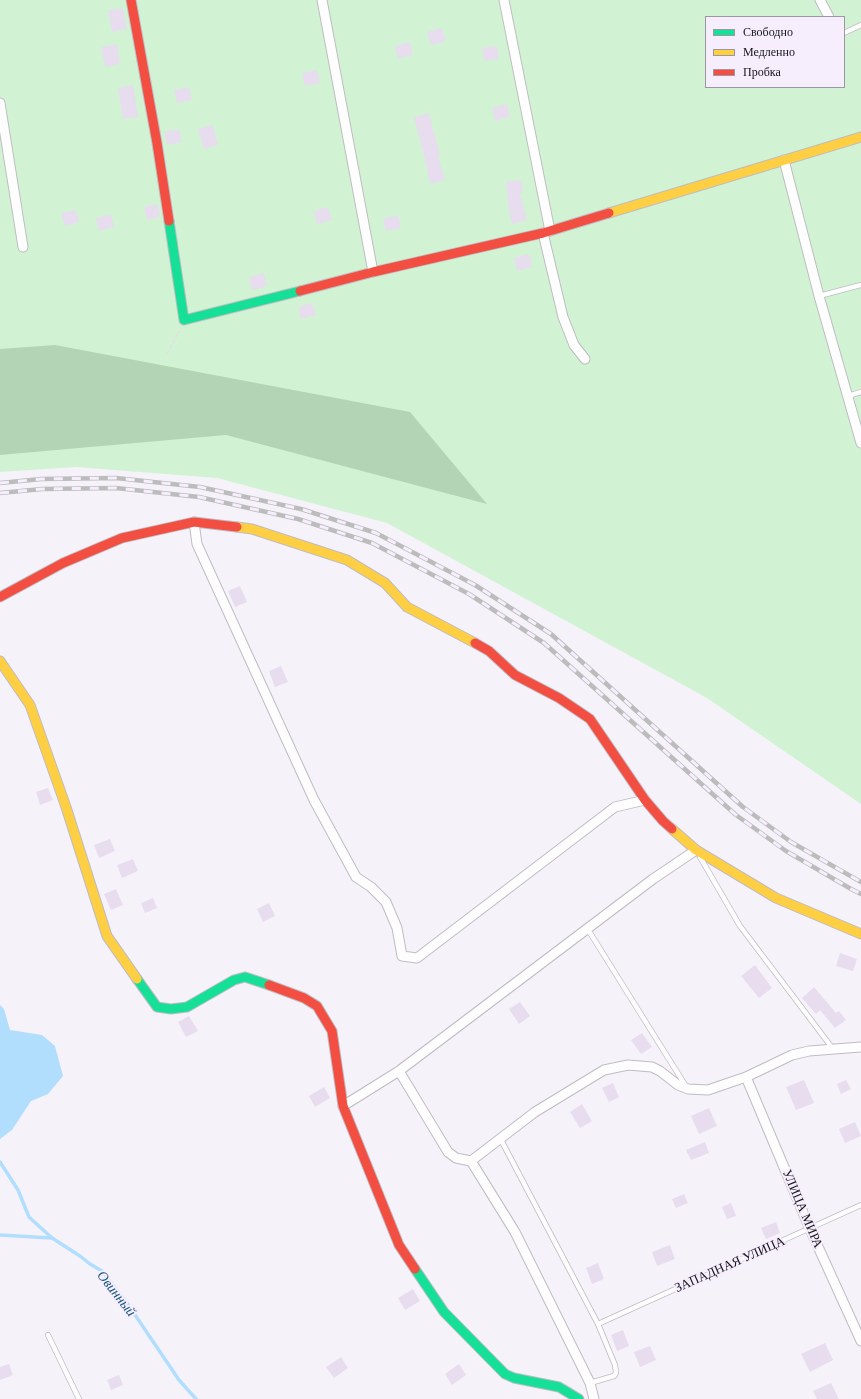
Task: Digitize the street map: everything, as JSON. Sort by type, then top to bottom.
[{"type":"street","points":[[131,0],[157,143],[184,320],[373,272],[546,232],[861,137]]},
{"type":"street","points":[[322,0],[373,272]]},
{"type":"street","points":[[504,0],[563,317],[574,344],[585,359]]},
{"type":"street","points":[[820,0],[828,16]]},
{"type":"street","points":[[0,103],[23,248]]},
{"type":"street","points":[[784,160],[819,296],[861,443]]},
{"type":"street","points":[[0,597],[63,563],[122,538],[194,522],[252,529],[347,560],[385,583],[407,607],[489,651],[515,675],[559,698],[590,719],[645,800],[663,821],[696,850],[776,898],[861,934]]},
{"type":"street","points":[[194,522],[197,544],[314,800],[356,877],[371,887],[386,902],[397,928],[402,956],[417,958],[615,807],[645,800]]},
{"type":"street","points":[[0,661],[30,706],[66,807],[107,936],[157,1006],[171,1009],[187,1007],[234,980],[245,977],[304,998],[317,1006],[332,1030],[343,1106],[399,1245],[444,1312],[505,1374],[514,1378],[554,1386],[579,1399]]},
{"type":"street","points":[[343,1106],[399,1071],[587,928],[653,879],[696,850]]},
{"type":"street","points":[[471,1161],[535,1112],[604,1070],[628,1065],[652,1067],[688,1090],[708,1090],[746,1077],[792,1055],[809,1051],[861,1047]]},
{"type":"street","points":[[399,1071],[448,1152],[456,1158],[471,1161],[515,1232],[590,1383],[594,1399]]},
{"type":"street","name":"УЛИЦА МИРА","points":[[746,1077],[810,1229],[861,1341]]},
{"type":"lane","points":[[845,33],[861,25]]},
{"type":"lane","points":[[819,296],[861,285]]},
{"type":"lane","points":[[848,396],[861,392]]},
{"type":"lane","points":[[696,850],[740,926],[833,1049]]},
{"type":"lane","points":[[587,928],[688,1090]]},
{"type":"lane","points":[[500,1138],[598,1324],[615,1365],[616,1374],[614,1376],[590,1383]]},
{"type":"lane","name":"ЗАПАДНАЯ УЛИЦА","points":[[598,1324],[861,1205]]},
{"type":"lane","points":[[48,1335],[80,1399]]},
{"type":"path","points":[[167,354],[184,320]]},
{"type":"green space","points":[[0,0],[861,0],[861,804],[707,698],[387,523],[217,478],[76,467],[0,472]]},
{"type":"green space","points":[[55,345],[410,412],[487,504],[226,435],[0,455],[0,349]]},
{"type":"water","points":[[0,1005],[4,1009],[10,1030],[42,1035],[55,1046],[63,1076],[48,1094],[31,1101],[12,1130],[0,1139]]},
{"type":"building","points":[[123,8],[127,29],[112,32],[108,10]]},
{"type":"building","points":[[442,28],[446,41],[431,45],[427,32]]},
{"type":"building","points":[[410,42],[413,55],[398,59],[395,46]]},
{"type":"building","points":[[117,44],[120,64],[105,67],[101,47]]},
{"type":"building","points":[[497,46],[499,59],[484,61],[482,48]]},
{"type":"building","points":[[317,70],[320,83],[305,86],[302,73]]},
{"type":"building","points":[[133,85],[138,117],[123,119],[118,88]]},
{"type":"building","points":[[189,87],[192,100],[177,103],[174,90]]},
{"type":"building","points":[[507,104],[510,117],[495,121],[492,108]]},
{"type":"building","points":[[429,113],[440,155],[438,156],[445,180],[430,184],[414,117]]},
{"type":"building","points":[[213,125],[218,145],[204,149],[198,129]]},
{"type":"building","points":[[179,129],[182,142],[167,145],[164,132]]},
{"type":"building","points":[[521,180],[523,193],[520,193],[527,220],[512,224],[506,182]]},
{"type":"building","points":[[158,204],[160,217],[147,220],[144,207]]},
{"type":"building","points":[[328,207],[332,220],[317,224],[314,211]]},
{"type":"building","points":[[76,210],[79,222],[65,226],[61,213]]},
{"type":"building","points":[[111,214],[114,227],[99,231],[96,218]]},
{"type":"building","points":[[398,215],[401,228],[386,231],[383,219]]},
{"type":"building","points":[[529,254],[532,267],[517,271],[514,258]]},
{"type":"building","points":[[264,273],[267,286],[252,290],[249,277]]},
{"type":"building","points":[[312,303],[316,315],[301,319],[298,307]]},
{"type":"building","points":[[240,586],[247,602],[235,607],[228,591]]},
{"type":"building","points":[[281,666],[288,682],[275,687],[269,671]]},
{"type":"building","points":[[48,788],[53,800],[40,805],[36,792]]},
{"type":"building","points":[[110,839],[115,851],[99,858],[94,845]]},
{"type":"building","points":[[133,859],[138,871],[122,878],[117,865]]},
{"type":"building","points":[[116,889],[123,905],[111,910],[104,894]]},
{"type":"building","points":[[153,898],[157,908],[145,913],[141,903]]},
{"type":"building","points":[[269,903],[275,916],[263,922],[257,909]]},
{"type":"building","points":[[840,953],[857,959],[853,971],[836,966]]},
{"type":"building","points":[[755,965],[772,988],[759,998],[741,976]]},
{"type":"building","points":[[814,987],[836,1013],[839,1011],[846,1020],[835,1028],[820,1010],[816,1014],[802,998]]},
{"type":"building","points":[[520,1002],[530,1016],[519,1024],[509,1009]]},
{"type":"building","points":[[189,1016],[198,1031],[186,1037],[178,1022]]},
{"type":"building","points":[[642,1033],[652,1047],[641,1054],[631,1040]]},
{"type":"building","points":[[804,1080],[814,1103],[796,1110],[786,1087]]},
{"type":"building","points":[[846,1080],[851,1089],[841,1094],[837,1084]]},
{"type":"building","points":[[613,1083],[619,1097],[609,1102],[602,1088]]},
{"type":"building","points":[[324,1087],[330,1098],[315,1107],[309,1096]]},
{"type":"building","points":[[582,1104],[592,1121],[580,1128],[570,1112]]},
{"type":"building","points":[[709,1108],[717,1126],[699,1134],[691,1116]]},
{"type":"building","points":[[855,1122],[861,1136],[845,1143],[839,1129]]},
{"type":"building","points":[[705,1142],[709,1153],[691,1160],[686,1150]]},
{"type":"building","points":[[684,1194],[688,1203],[676,1208],[672,1199]]},
{"type":"building","points":[[731,1203],[736,1216],[727,1219],[722,1207]]},
{"type":"building","points":[[776,1222],[780,1233],[766,1239],[761,1228]]},
{"type":"building","points":[[670,1245],[675,1259],[657,1266],[652,1252]]},
{"type":"building","points":[[598,1263],[604,1279],[592,1284],[586,1268]]},
{"type":"building","points":[[413,1289],[420,1301],[405,1310],[398,1298]]},
{"type":"building","points":[[623,1330],[629,1346],[617,1351],[611,1335]]},
{"type":"building","points":[[825,1343],[833,1360],[810,1372],[801,1354]]},
{"type":"building","points":[[650,1346],[656,1360],[640,1367],[634,1352]]},
{"type":"building","points":[[341,1357],[348,1368],[334,1378],[326,1367]]},
{"type":"building","points":[[9,1364],[13,1375],[0,1380],[0,1367]]},
{"type":"building","points":[[459,1364],[466,1375],[452,1385],[445,1374]]},
{"type":"building","points":[[119,1375],[123,1385],[111,1390],[107,1380]]},
{"type":"building","points":[[831,1383],[839,1399],[817,1399],[813,1391]]},
{"type":"waterway","name":"Овинный","points":[[0,1162],[18,1190],[29,1217],[52,1238],[102,1271],[127,1303],[179,1380],[196,1399]]},
{"type":"waterway","points":[[0,1235],[51,1238]]},
{"type":"railway","points":[[0,483],[41,479],[116,478],[200,487],[301,509],[376,533],[475,585],[551,634],[743,807],[791,842],[861,882]]},
{"type":"railway","points":[[0,493],[42,489],[116,488],[199,497],[298,519],[372,543],[469,594],[544,643],[736,815],[786,851],[861,894]]},
{"type":"traffic: fast","points":[[169,221],[184,320],[300,291]]},
{"type":"traffic: fast","points":[[137,979],[157,1007],[171,1009],[187,1007],[234,980],[245,977],[269,985]]},
{"type":"traffic: fast","points":[[415,1269],[444,1312],[505,1374],[514,1378],[559,1387],[579,1399]]},
{"type":"traffic: slow","points":[[609,213],[861,137]]},
{"type":"traffic: slow","points":[[237,527],[252,529],[347,560],[385,583],[407,607],[475,643]]},
{"type":"traffic: slow","points":[[0,661],[30,705],[66,807],[107,936],[137,979]]},
{"type":"traffic: slow","points":[[672,829],[696,850],[776,898],[861,934]]},
{"type":"traffic: jam","points":[[131,0],[157,143],[169,221]]},
{"type":"traffic: jam","points":[[300,291],[373,272],[543,233],[609,213]]},
{"type":"traffic: jam","points":[[0,597],[63,563],[122,538],[194,522],[237,527]]},
{"type":"traffic: jam","points":[[475,643],[489,651],[515,675],[559,698],[590,719],[645,800],[672,829]]},
{"type":"traffic: jam","points":[[269,985],[304,998],[317,1006],[332,1031],[343,1106],[399,1245],[415,1269]]}]
